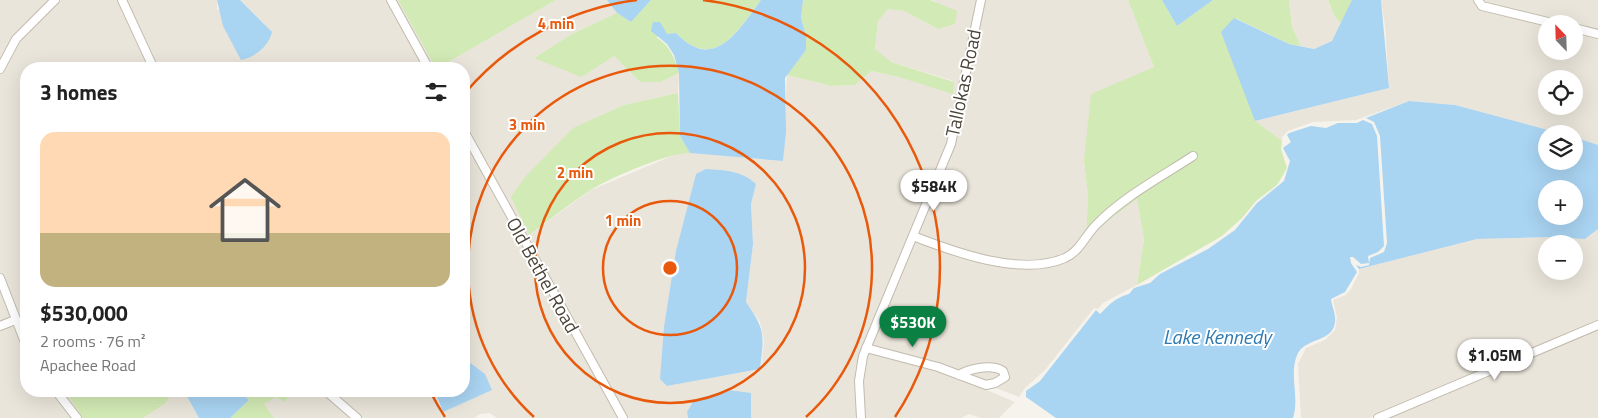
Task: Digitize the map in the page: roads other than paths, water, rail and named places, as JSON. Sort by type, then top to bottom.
[{"type":"street","points":[[0,69],[16,39],[55,0]]},
{"type":"street","points":[[122,0],[151,62]]},
{"type":"street","points":[[391,0],[425,62]]},
{"type":"street","name":"Tallokas Road","points":[[861,418],[859,376],[866,348],[951,144],[981,0]]},
{"type":"street","points":[[1478,0],[1482,6],[1538,20]]},
{"type":"street","points":[[1583,30],[1598,34]]},
{"type":"street","name":"Old Bethel Road","points":[[470,143],[623,418]]},
{"type":"street","points":[[913,236],[978,259],[1020,263],[1058,260],[1071,254],[1096,225],[1124,202],[1193,156]]},
{"type":"street","points":[[0,278],[20,331]]},
{"type":"street","points":[[0,326],[15,320]]},
{"type":"street","points":[[1381,417],[1598,325]]},
{"type":"street","points":[[866,348],[880,350],[986,385],[995,383],[1005,377],[1003,371],[997,368],[968,370],[959,375]]},
{"type":"street","points":[[61,397],[77,418]]},
{"type":"street","points":[[333,397],[357,418]]},
{"type":"water","points":[[217,0],[240,0],[272,32],[268,42],[261,50],[241,60],[223,26]]},
{"type":"water","points":[[607,0],[651,0],[631,22],[617,13]]},
{"type":"water","points":[[761,0],[803,0],[801,18],[806,36],[806,50],[785,78],[786,132],[783,161],[690,153],[680,136],[679,73],[674,55],[667,44],[651,31],[653,22],[660,22],[667,34],[676,33],[690,44],[702,49],[714,48],[734,35]]},
{"type":"water","points":[[1162,0],[1213,0],[1177,26]]},
{"type":"water","points":[[1352,0],[1381,0],[1389,88],[1255,121],[1221,32],[1234,18],[1289,44],[1314,49],[1332,41]]},
{"type":"water","points":[[1409,101],[1455,105],[1538,127],[1538,170],[1583,170],[1583,140],[1598,145],[1598,229],[1585,239],[1583,239],[1583,235],[1538,235],[1538,237],[1477,239],[1359,269],[1356,265],[1361,267],[1369,265],[1370,258],[1384,252],[1387,243],[1380,136],[1374,122],[1366,118]]},
{"type":"water","name":"Lake Kennedy","points":[[1363,120],[1372,124],[1377,136],[1384,246],[1378,252],[1368,256],[1369,263],[1361,264],[1353,257],[1350,257],[1351,263],[1357,272],[1345,292],[1331,299],[1335,319],[1333,328],[1325,337],[1307,345],[1298,353],[1294,369],[1295,410],[1293,418],[1056,418],[1026,397],[1026,391],[1040,381],[1096,310],[1100,314],[1120,297],[1129,294],[1134,288],[1150,283],[1160,274],[1208,249],[1235,230],[1257,203],[1284,181],[1290,161],[1283,148],[1291,142],[1287,135],[1289,133],[1311,126],[1326,128],[1338,123],[1357,123]]},
{"type":"water","points":[[706,169],[739,174],[756,184],[751,204],[753,244],[746,302],[757,320],[762,334],[760,369],[667,386],[660,379],[664,327],[676,251],[696,174]]},
{"type":"water","points":[[470,363],[485,374],[492,390],[443,412],[437,397],[470,397]]},
{"type":"water","points":[[728,390],[751,393],[751,418],[688,418],[687,412],[694,400]]},
{"type":"water","points":[[187,397],[246,397],[249,400],[230,418],[199,418]]}]
